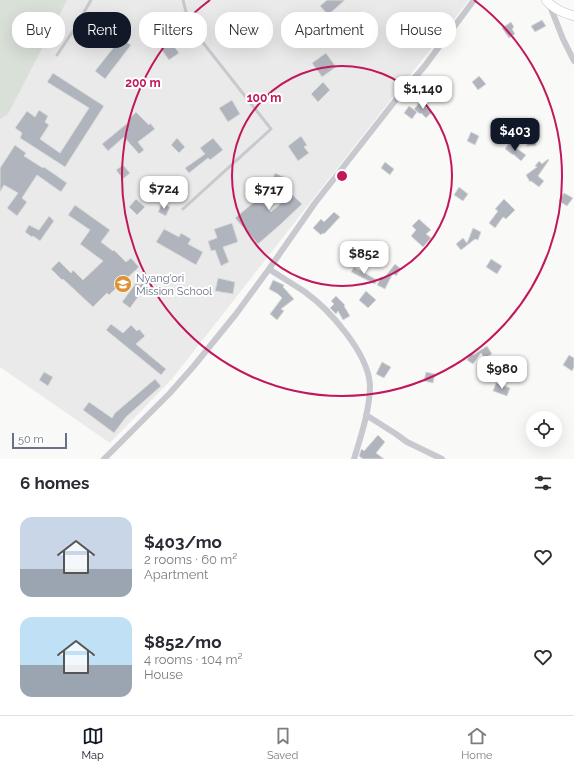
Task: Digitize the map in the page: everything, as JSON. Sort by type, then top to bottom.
[{"type":"main road","points":[[548,3],[564,14],[574,16]]},
{"type":"street","points":[[104,459],[194,367],[236,314],[315,203],[402,92],[424,67],[474,0]]},
{"type":"street","points":[[548,3],[574,61]]},
{"type":"street","points":[[269,269],[306,293],[327,312],[351,339],[364,362],[370,384],[369,396],[365,422],[354,459]]},
{"type":"street","points":[[366,414],[407,442],[442,459]]},
{"type":"lane","points":[[57,55],[91,0]]},
{"type":"lane","points":[[183,0],[189,24],[193,30],[271,129],[183,209]]},
{"type":"shaded area","name":"Nyang'ori Mission School","points":[[0,0],[469,0],[456,17],[456,12],[386,12],[386,48],[431,48],[172,379],[110,443],[0,367]]},
{"type":"shaded area","points":[[0,0],[67,0],[61,12],[12,12],[12,48],[42,48],[8,114],[0,119]]},
{"type":"building","points":[[327,0],[345,0],[331,12],[325,12],[320,6]]},
{"type":"building","points":[[542,20],[546,26],[535,32],[531,26]]},
{"type":"building","points":[[511,22],[514,27],[512,29],[515,34],[509,38],[502,28]]},
{"type":"building","points":[[113,48],[129,48],[105,79],[95,71]]},
{"type":"building","points":[[160,48],[175,48],[179,53],[169,60]]},
{"type":"building","points":[[326,53],[336,67],[322,77],[312,63]]},
{"type":"building","points":[[53,73],[104,106],[65,167],[20,138],[22,133],[15,128],[27,111],[35,117],[39,110],[48,116],[45,122],[49,125],[40,139],[60,153],[89,108],[47,82]]},
{"type":"building","points":[[479,76],[486,84],[478,90],[472,82]]},
{"type":"building","points":[[323,82],[330,90],[318,102],[311,94]]},
{"type":"building","points":[[232,100],[240,114],[228,122],[219,108]]},
{"type":"building","points":[[420,102],[432,112],[426,118],[414,109]]},
{"type":"building","points":[[409,106],[417,112],[412,119],[404,113]]},
{"type":"building","points":[[136,112],[155,129],[138,142],[144,150],[139,154],[124,137],[108,151],[102,144],[130,121],[128,120]]},
{"type":"building","points":[[471,132],[479,136],[475,145],[467,141]]},
{"type":"building","points":[[527,133],[536,133],[536,145],[527,146]]},
{"type":"building","points":[[301,136],[307,145],[304,147],[309,153],[298,161],[288,146]]},
{"type":"building","points":[[177,138],[185,147],[179,153],[171,145]]},
{"type":"building","points":[[213,138],[223,150],[210,160],[208,158],[189,173],[185,168],[205,154],[200,148]]},
{"type":"building","points":[[509,143],[526,155],[521,161],[505,149]]},
{"type":"building","points":[[15,145],[26,153],[24,156],[43,168],[44,167],[67,183],[61,192],[37,175],[22,198],[27,202],[17,216],[7,208],[18,193],[4,185],[0,192],[0,168]]},
{"type":"building","points":[[548,159],[549,160],[538,176],[544,181],[539,187],[531,181],[530,182],[526,175],[537,167],[535,166],[539,161],[542,164]]},
{"type":"building","points":[[385,162],[394,169],[390,175],[381,168]]},
{"type":"building","points":[[123,165],[130,173],[123,179],[116,170]]},
{"type":"building","points":[[275,173],[284,177],[281,184],[302,204],[258,244],[235,218],[259,198],[271,212],[281,203],[265,195]]},
{"type":"building","points":[[459,187],[468,194],[463,201],[454,195]]},
{"type":"building","points":[[564,193],[573,198],[567,206],[559,201]]},
{"type":"building","points":[[136,199],[145,207],[137,215],[129,207]]},
{"type":"building","points":[[504,199],[515,210],[506,219],[503,217],[495,228],[489,223],[498,211],[495,209]]},
{"type":"building","points":[[162,203],[170,207],[166,216],[158,212]]},
{"type":"building","points":[[75,205],[110,230],[101,242],[113,251],[114,250],[126,262],[131,258],[139,267],[109,295],[107,293],[93,307],[51,269],[59,261],[71,273],[73,270],[83,280],[103,261],[80,244],[90,230],[68,215]]},
{"type":"building","points":[[334,212],[340,217],[324,234],[323,233],[321,235],[313,228],[321,219],[324,222]]},
{"type":"building","points":[[49,216],[54,221],[40,241],[25,232],[29,225],[39,230]]},
{"type":"building","points":[[419,219],[431,230],[426,234],[431,238],[423,247],[411,236],[416,230],[412,226]]},
{"type":"building","points":[[232,223],[238,242],[223,247],[229,262],[221,266],[215,250],[211,251],[208,241],[217,238],[214,229]]},
{"type":"building","points":[[473,228],[481,232],[478,240],[475,239],[461,250],[456,244],[463,238],[467,243]]},
{"type":"building","points":[[164,229],[179,237],[181,233],[191,239],[188,244],[203,252],[196,265],[156,242]]},
{"type":"building","points":[[491,259],[502,266],[497,274],[486,267]]},
{"type":"building","points":[[395,264],[401,269],[396,276],[393,273],[385,289],[377,285],[381,277],[384,278]]},
{"type":"building","points":[[354,267],[377,280],[375,284],[351,272]]},
{"type":"building","points":[[218,278],[235,282],[233,294],[215,291]]},
{"type":"building","points":[[273,280],[284,285],[283,287],[294,299],[281,309],[284,311],[277,320],[270,314],[282,298],[269,289]]},
{"type":"building","points":[[136,283],[140,285],[142,283],[146,286],[130,308],[122,302]]},
{"type":"building","points":[[366,291],[376,300],[368,308],[359,300]]},
{"type":"building","points":[[336,296],[345,305],[344,306],[350,316],[343,320],[338,311],[336,314],[330,308],[334,304],[331,301]]},
{"type":"building","points":[[111,324],[123,333],[131,325],[137,331],[139,329],[145,336],[136,344],[166,369],[161,375],[106,330]]},
{"type":"building","points":[[487,346],[492,354],[484,358],[481,353],[473,364],[467,360],[471,353],[473,355]]},
{"type":"building","points":[[569,355],[574,358],[574,367],[572,371],[563,365]]},
{"type":"building","points":[[382,362],[391,367],[384,378],[376,374]]},
{"type":"building","points":[[44,372],[53,377],[48,386],[39,380]]},
{"type":"building","points":[[426,372],[435,374],[433,383],[424,381]]},
{"type":"building","points":[[155,379],[161,386],[126,417],[114,433],[83,410],[89,402],[112,418],[115,413]]},
{"type":"building","points":[[496,383],[510,388],[507,396],[493,391]]},
{"type":"building","points":[[378,435],[385,442],[376,453],[384,459],[363,459],[359,456],[361,450],[362,449],[364,451]]},
{"type":"place","name":"Nyang'ori Mission School","points":[[123,284]]}]
